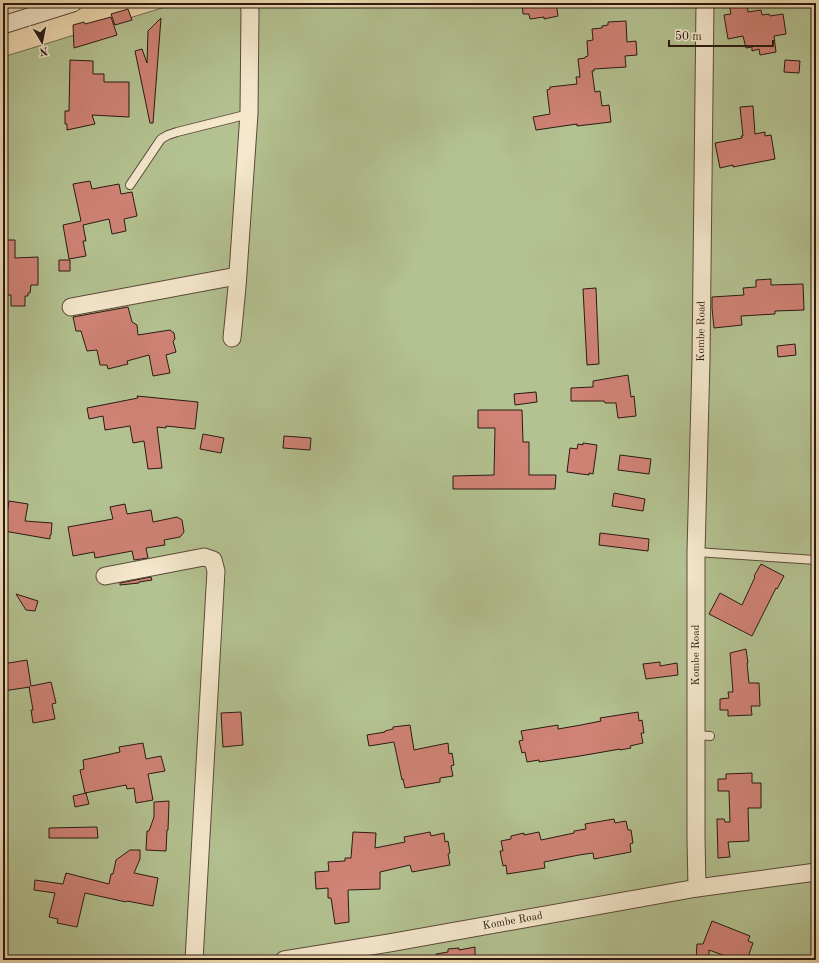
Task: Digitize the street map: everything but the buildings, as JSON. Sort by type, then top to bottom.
[{"type":"street","points":[[3,25],[73,3]]},
{"type":"street","points":[[232,338],[238,276],[249,114],[249,3]]},
{"type":"street","name":"Kombe Road","points":[[284,960],[389,943],[697,888],[696,838],[703,735],[696,552],[701,360],[705,3]]},
{"type":"street","points":[[71,307],[238,276]]},
{"type":"street","points":[[105,576],[204,557],[213,560],[216,571],[194,960]]},
{"type":"street","points":[[697,888],[816,872]]},
{"type":"lane","points":[[130,185],[161,139],[177,132],[249,114]]},
{"type":"lane","points":[[696,552],[816,560]]},
{"type":"green space","points":[[178,3],[816,3],[816,960],[3,960],[3,57]]}]
